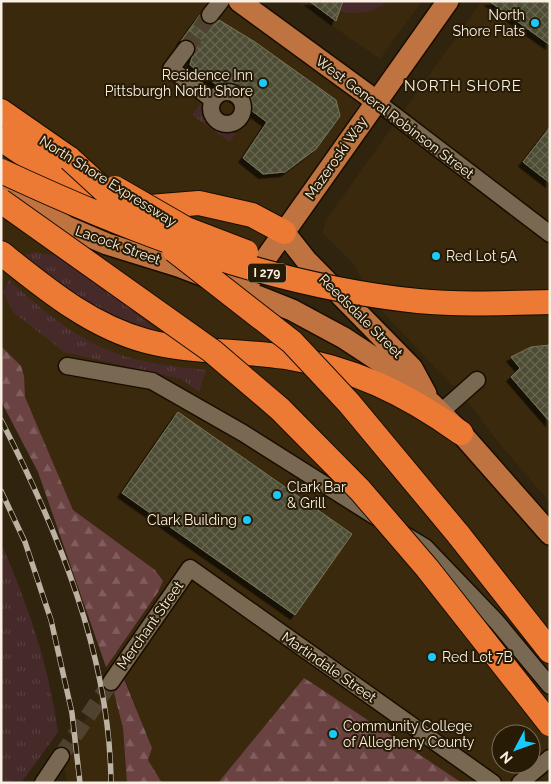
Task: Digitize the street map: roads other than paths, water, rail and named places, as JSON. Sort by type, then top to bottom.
[{"type":"highway","name":"North Shore Expressway","points":[[1,111],[70,159],[141,204],[186,229],[276,264],[347,285],[430,299],[508,304],[550,302]]},
{"type":"highway","points":[[1,139],[157,243],[243,291]]},
{"type":"highway","points":[[70,159],[134,220],[292,342],[349,403],[458,534],[550,651]]},
{"type":"highway","name":"North Shore Expressway","points":[[1,171],[128,227],[215,258],[288,279],[418,301],[550,302]]},
{"type":"highway","points":[[92,200],[141,208],[199,203],[252,215],[284,232]]},
{"type":"highway","points":[[1,201],[212,351],[280,409],[360,490],[427,568],[550,724]]},
{"type":"highway","points":[[1,253],[82,314],[110,328],[145,341],[178,348],[285,357],[345,370],[380,384],[425,407],[461,432]]},
{"type":"main road","name":"West General Robinson Street","points":[[239,1],[376,101]]},
{"type":"main road","name":"Mazeroski Way","points":[[243,291],[448,1]]},
{"type":"main road","name":"Lacock Street","points":[[1,183],[66,227],[107,244],[178,266],[243,291]]},
{"type":"main road","name":"Reedsdale Street","points":[[284,232],[306,260],[412,368],[436,408]]},
{"type":"main road","name":"Reedsdale Street","points":[[243,291],[292,310],[344,338],[384,364],[461,432],[550,534]]},
{"type":"street","points":[[210,15],[221,1]]},
{"type":"street","points":[[186,49],[171,69],[213,100]]},
{"type":"street","name":"West General Robinson Street","points":[[376,101],[550,234]]},
{"type":"street","points":[[67,366],[152,381],[179,394],[421,545],[496,620],[550,686]]},
{"type":"street","points":[[436,408],[477,380]]},
{"type":"street","name":"Merchant Street","points":[[111,682],[190,568]]},
{"type":"street","name":"Martindale Street","points":[[190,568],[493,783]]},
{"type":"street","points":[[44,783],[61,756]]},
{"type":"street","points":[[520,783],[550,758]]},
{"type":"tunnel","points":[[186,49],[210,15]]},
{"type":"tunnel","points":[[61,756],[111,682]]},
{"type":"railway","points":[[1,420],[61,550],[91,642],[101,688],[108,735],[111,783]]},
{"type":"railway","points":[[1,491],[25,542],[51,620],[72,713],[80,783]]},
{"type":"place","name":"North Shore Flats","points":[[535,23]]},
{"type":"place","name":"Residence Inn Pittsburgh North Shore","points":[[263,83]]},
{"type":"place","name":"Red Lot 5A","points":[[436,256]]},
{"type":"place","name":"Clark Bar & Grill","points":[[277,495]]},
{"type":"place","name":"Clark Building","points":[[247,520]]},
{"type":"place","name":"Red Lot 7B","points":[[432,657]]},
{"type":"place","name":"Community College of Allegheny County","points":[[333,734]]},
{"type":"district","name":"NORTH SHORE","points":[[463,86]]}]
